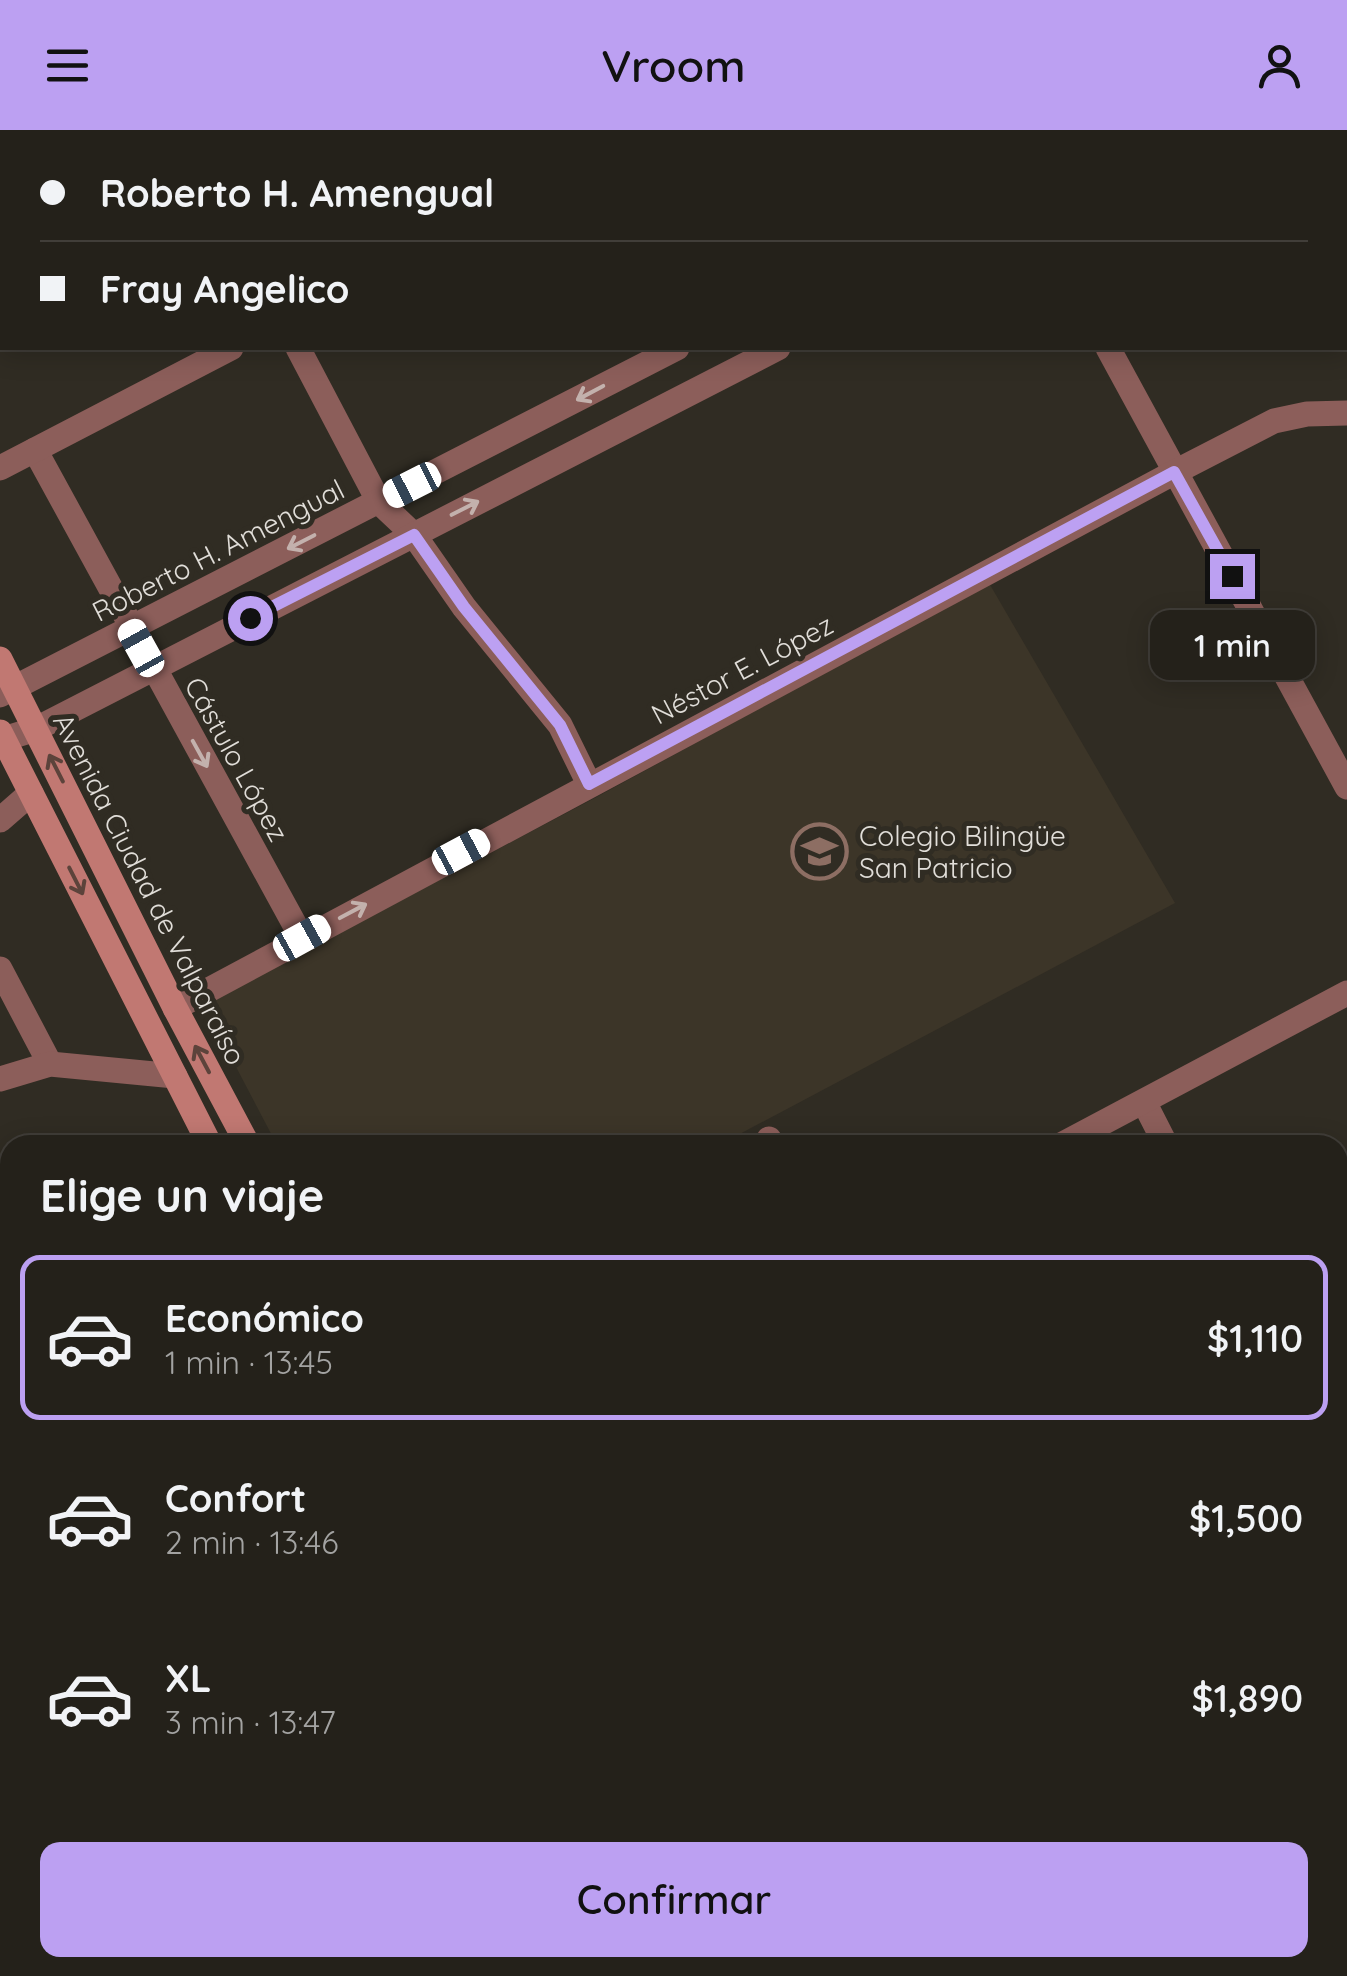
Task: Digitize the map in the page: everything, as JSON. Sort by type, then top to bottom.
[{"type":"main road","name":"Avenida Ciudad de Valparaíso","points":[[0,659],[7,691],[36,729],[243,1135]]},
{"type":"main road","points":[[1,737],[205,1135]]},
{"type":"street","points":[[0,468],[227,350]]},
{"type":"street","points":[[299,350],[380,502],[414,535],[464,607],[560,725],[589,784]]},
{"type":"street","name":"Roberto H. Amengual","points":[[7,691],[672,350]]},
{"type":"street","points":[[1,737],[36,729],[774,350]]},
{"type":"street","points":[[1109,350],[1347,787]]},
{"type":"street","name":"Néstor E. López","points":[[175,1008],[1274,421],[1307,414],[1347,413]]},
{"type":"street","name":"Cástulo López","points":[[35,450],[302,938]]},
{"type":"street","points":[[0,820],[31,793]]},
{"type":"street","points":[[0,969],[50,1064]]},
{"type":"street","points":[[1080,1135],[1347,994]]},
{"type":"street","points":[[0,1079],[50,1064],[175,1076]]},
{"type":"street","points":[[1144,1102],[1161,1135]]},
{"type":"shaded area","name":"Colegio Bilingüe San Patricio","points":[[989,583],[1175,903],[738,1135],[272,1135],[203,1004],[593,799]]},
{"type":"place","name":"Colegio Bilingüe San Patricio","points":[[820,851]]},
{"type":"route","points":[[250,618],[414,535],[464,607],[560,725],[589,784],[1174,472],[1232,576]]}]
